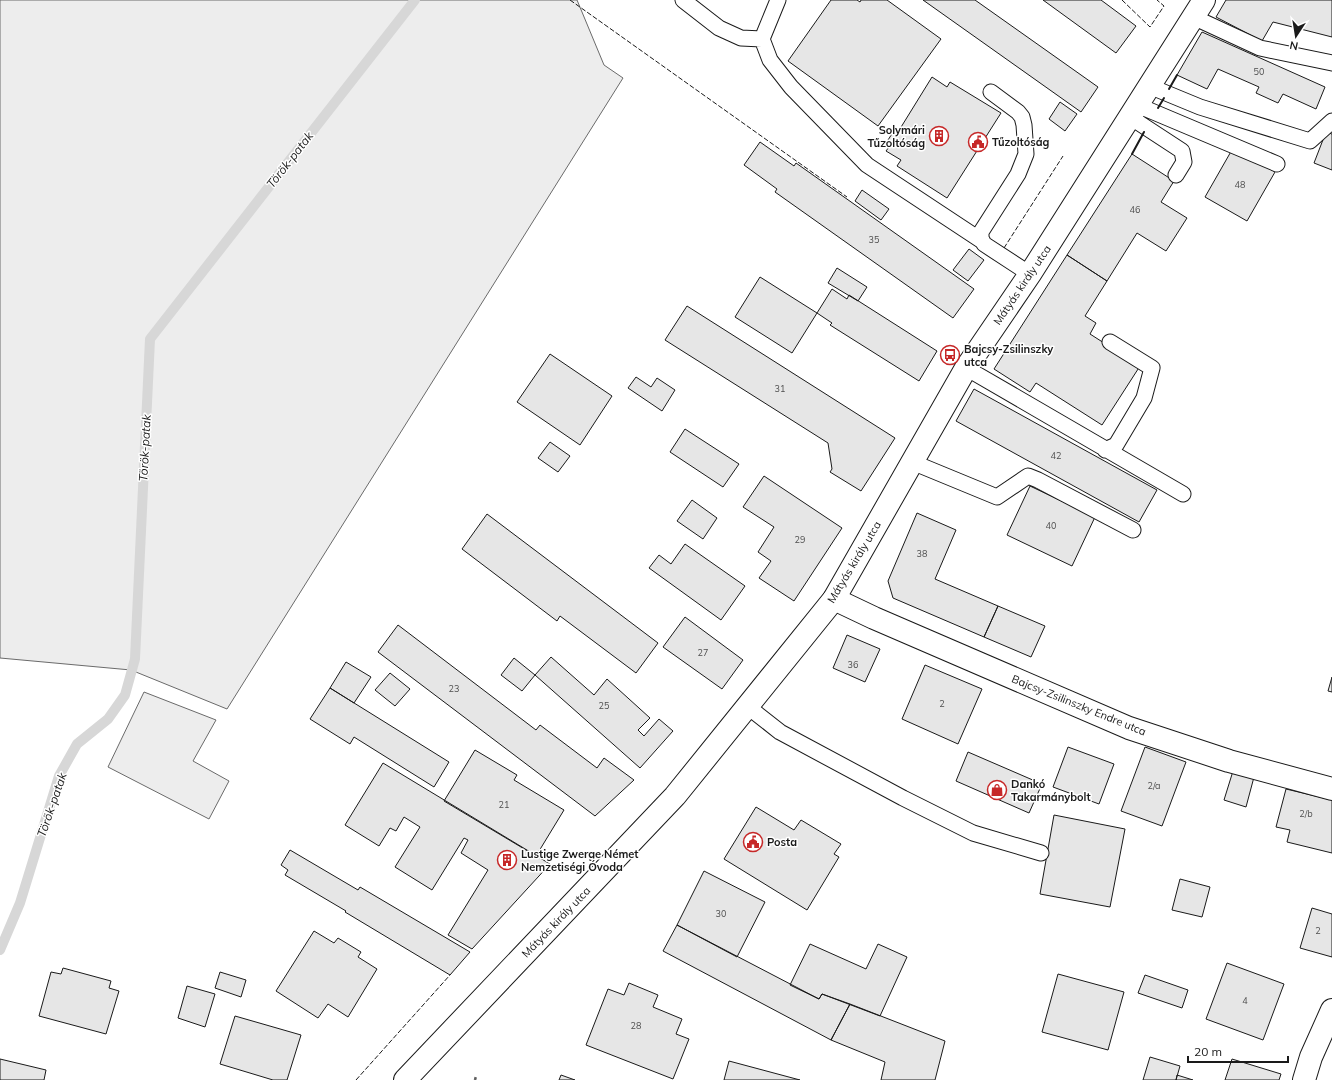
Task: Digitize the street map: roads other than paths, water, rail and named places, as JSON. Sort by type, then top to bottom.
[{"type":"main road","name":"Mátyás király utca","points":[[405,1080],[675,796],[834,599],[966,368],[1030,274],[1199,8]]},
{"type":"main road","name":"Bajcsy-Zsilinszky Endre utca","points":[[834,599],[874,618],[1130,728],[1229,761],[1332,789]]},
{"type":"main road","points":[[1304,1080],[1311,1057],[1332,1010]]},
{"type":"lane","points":[[683,0],[719,28],[741,38],[762,39]]},
{"type":"lane","points":[[778,0],[762,39],[770,60],[791,87],[867,165],[1030,274]]},
{"type":"lane","points":[[1199,8],[1260,48],[1332,63]]},
{"type":"lane","points":[[1149,86],[1200,107],[1310,141],[1332,121]]},
{"type":"lane","points":[[982,241],[982,232],[1018,174],[1026,154],[1022,117],[1018,112],[990,92]]},
{"type":"lane","points":[[1134,111],[1277,164]]},
{"type":"lane","points":[[1134,111],[1182,151],[1184,162],[1176,175]]},
{"type":"lane","points":[[1105,450],[1116,446],[1144,398],[1152,368],[1110,342]]},
{"type":"lane","points":[[966,368],[1183,494]]},
{"type":"lane","points":[[912,462],[997,497],[1028,476],[1134,530]]},
{"type":"lane","points":[[747,706],[780,732],[903,798],[973,833],[1041,853]]},
{"type":"waterway","name":"Török-patak","points":[[0,950],[20,903],[59,776],[77,744],[108,719],[125,695],[135,659],[150,339],[415,0]]},
{"type":"place","name":"Solymári Tűzoltóság","points":[[939,136]]},
{"type":"place","name":"Tűzoltóság","points":[[978,142]]},
{"type":"place","name":"Bajcsy-Zsilinszky utca","points":[[950,355]]},
{"type":"place","name":"Dankó Takarmánybolt","points":[[997,790]]},
{"type":"place","name":"Posta","points":[[753,842]]},
{"type":"place","name":"Lustige Zwerge Német Nemzetiségi Óvoda","points":[[507,860]]}]
